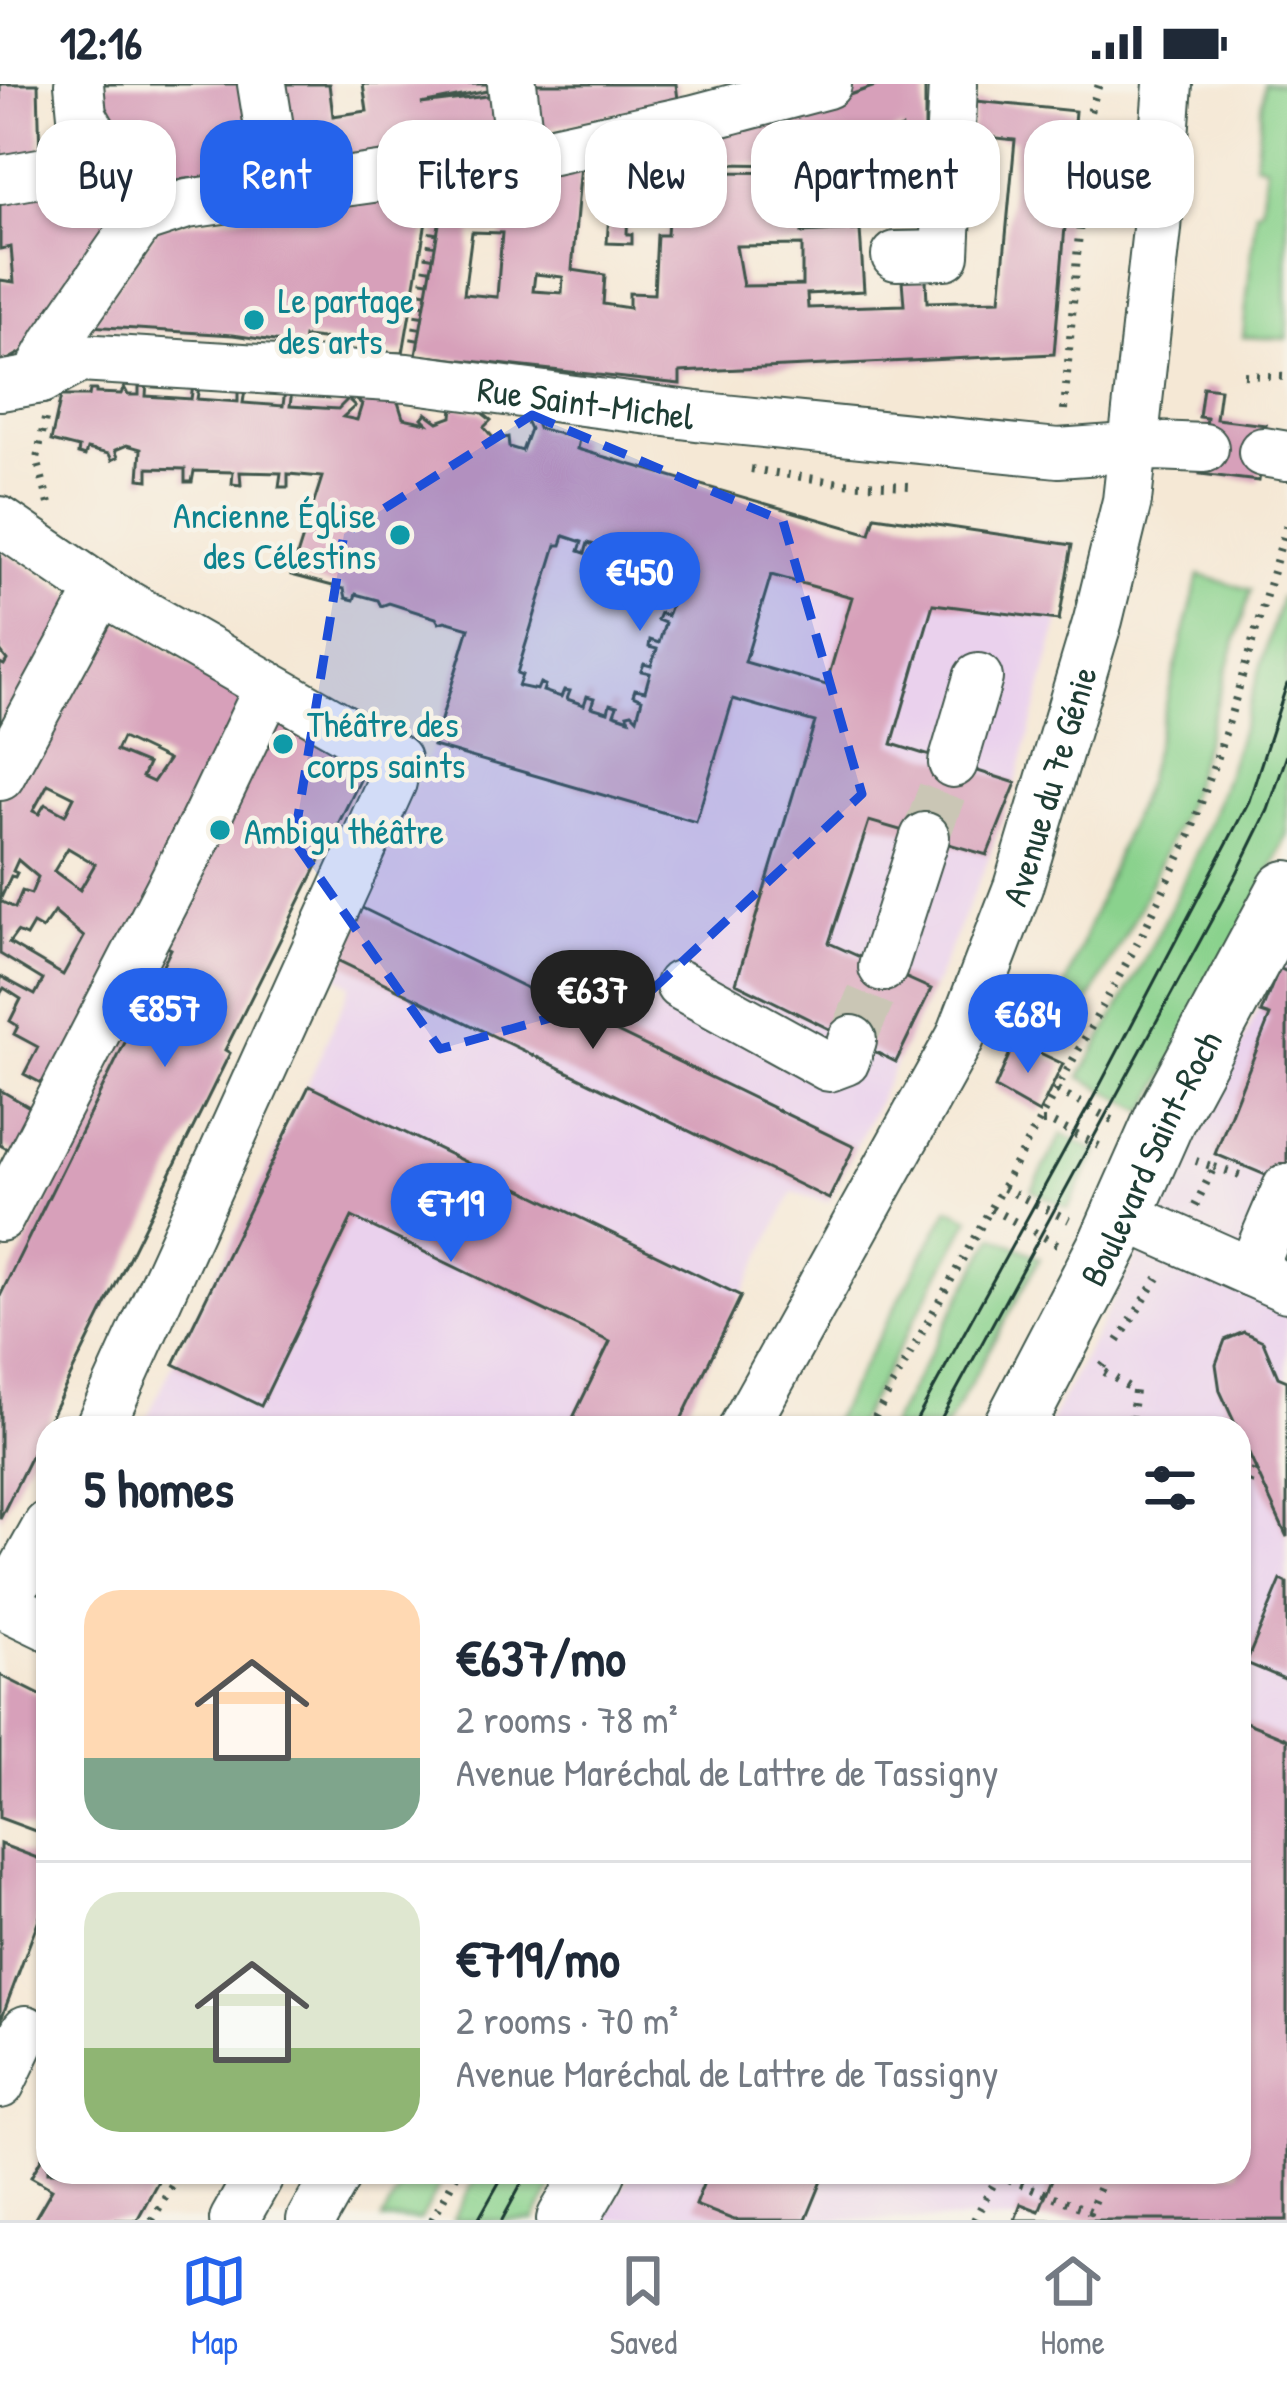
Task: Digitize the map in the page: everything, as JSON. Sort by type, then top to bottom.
[{"type":"main road","name":"Boulevard Saint-Roch","points":[[1018,1416],[1098,1219],[1165,1118],[1287,891]]},
{"type":"main road","points":[[567,2220],[588,2184]]},
{"type":"street","points":[[79,84],[85,120]]},
{"type":"street","points":[[262,84],[268,120]]},
{"type":"street","points":[[512,84],[516,120]]},
{"type":"street","points":[[561,144],[692,102],[827,84]]},
{"type":"street","points":[[896,256],[945,255],[953,84]]},
{"type":"street","name":"Avenue du 7e Génie","points":[[750,1416],[960,1038],[1010,909],[1098,620],[1127,501],[1168,84]]},
{"type":"street","points":[[0,180],[36,174]]},
{"type":"street","points":[[20,382],[44,363],[135,228]]},
{"type":"street","name":"Rue Saint-Michel","points":[[20,382],[80,358],[407,378],[704,417],[1058,453],[1135,446],[1204,448]]},
{"type":"street","points":[[0,521],[101,590],[396,759],[392,782],[104,1416]]},
{"type":"street","points":[[0,776],[101,590]]},
{"type":"street","points":[[953,764],[978,678]]},
{"type":"street","points":[[0,1217],[268,689]]},
{"type":"street","points":[[883,967],[925,837]]},
{"type":"street","points":[[680,986],[829,1067],[845,1061],[852,1040]]},
{"type":"street","points":[[1098,1219],[1179,1238],[1276,1284],[1287,1187]]},
{"type":"street","points":[[727,1416],[760,1355],[791,1343]]},
{"type":"street","points":[[36,1546],[2,1604],[36,1620]]},
{"type":"street","points":[[0,2084],[26,2030]]},
{"type":"street","points":[[234,2220],[254,2184]]},
{"type":"street","points":[[311,2220],[331,2184]]},
{"type":"path","points":[[1062,422],[1089,115],[1099,84]]},
{"type":"path","points":[[407,378],[433,228]]},
{"type":"path","points":[[1244,375],[1287,377]]},
{"type":"path","points":[[876,1416],[1041,1123],[1190,835],[1287,524]]},
{"type":"path","points":[[1057,1090],[1118,1124]]},
{"type":"path","points":[[1041,1123],[1051,1121],[1108,1151]]},
{"type":"path","points":[[1179,1238],[1214,1167],[1193,1160]]},
{"type":"path","points":[[1003,1188],[1098,1219]]},
{"type":"path","points":[[991,1209],[1054,1243]]},
{"type":"path","points":[[1132,1416],[1135,1391],[1100,1369],[1156,1281]]},
{"type":"path","points":[[1251,1480],[1256,1470]]},
{"type":"path","points":[[152,2220],[173,2184]]},
{"type":"path","points":[[432,2220],[452,2184]]},
{"type":"path","points":[[974,2220],[994,2184]]},
{"type":"path","points":[[1024,2184],[1090,2211],[1101,2184]]},
{"type":"highlighted area","points":[[532,415],[783,521],[862,794],[653,989],[440,1049],[294,841],[344,534]]},
{"type":"shaded area","points":[[534,417],[538,428],[579,439],[577,449],[869,534],[875,516],[1072,545],[1038,703],[986,865],[829,1203],[793,1192],[683,1416],[148,1416],[351,985],[324,968],[433,746],[530,429],[526,420]]},
{"type":"shaded area","points":[[1287,946],[1287,1819],[1251,1908],[1251,1416],[1053,1416],[1207,1120]]},
{"type":"shaded area","points":[[625,2184],[1138,2184],[1123,2220],[604,2220]]},
{"type":"green space","points":[[1264,84],[1287,84],[1287,339],[1243,337],[1256,210],[1261,209],[1266,166],[1255,163]]},
{"type":"green space","points":[[1199,575],[1251,590],[1187,802],[1139,909],[1081,1016],[1057,1006],[1146,782]]},
{"type":"green space","points":[[1281,597],[1287,599],[1287,833],[1257,903],[1146,1112],[1080,1077],[1157,936],[1211,819]]},
{"type":"green space","points":[[1062,1134],[1097,1152],[1068,1208],[1032,1190]]},
{"type":"green space","points":[[949,1208],[970,1218],[862,1416],[836,1416]]},
{"type":"green space","points":[[994,1236],[1040,1258],[953,1416],[896,1416]]},
{"type":"green space","points":[[402,2184],[440,2184],[420,2220],[382,2220]]},
{"type":"green space","points":[[472,2184],[554,2184],[534,2220],[453,2220]]},
{"type":"building","points":[[0,84],[38,84],[36,158],[0,159]]},
{"type":"building","points":[[91,84],[256,84],[261,120],[200,120],[200,178],[176,180],[176,120],[104,120]]},
{"type":"building","points":[[272,84],[329,84],[333,116],[367,111],[363,84],[502,84],[503,88],[421,104],[504,94],[508,120],[377,120],[377,158],[353,162],[353,120],[277,120]]},
{"type":"building","points":[[523,84],[676,84],[678,99],[561,126],[561,120],[527,120]]},
{"type":"building","points":[[881,84],[925,84],[925,120],[769,120]]},
{"type":"building","points":[[975,101],[1075,111],[1074,120],[1024,120],[1024,228],[1065,228],[1054,354],[680,372],[680,384],[416,355],[438,228],[561,228],[561,168],[581,164],[572,270],[605,275],[603,304],[629,308],[629,293],[654,294],[657,235],[667,235],[667,228],[727,228],[727,172],[751,172],[751,228],[802,228],[802,233],[860,230],[864,291],[807,294],[808,308],[904,305],[902,280],[926,279],[927,302],[1000,300],[1015,140],[1000,138],[1000,120],[973,120]],"holes":[[[472,232],[502,233],[497,297],[464,294]],[[802,245],[802,285],[743,286],[736,246]],[[535,274],[563,277],[562,293],[533,291]]]},
{"type":"building","points":[[751,124],[751,164],[727,164],[727,130]]},
{"type":"building","points":[[36,181],[36,228],[106,228],[33,346],[0,364],[0,280],[14,282],[11,247],[0,249],[0,187]]},
{"type":"building","points":[[377,200],[377,228],[425,228],[403,353],[347,350],[349,342],[304,337],[303,345],[233,335],[88,326],[158,228],[200,221],[200,228],[353,228],[353,202]]},
{"type":"building","points":[[608,228],[627,228],[627,234],[632,234],[632,244],[607,243]]},
{"type":"building","points":[[139,381],[147,381],[146,396],[191,399],[193,386],[199,387],[197,399],[238,402],[238,390],[245,390],[243,403],[283,406],[285,390],[292,390],[290,406],[338,409],[348,399],[355,406],[343,417],[357,420],[362,396],[404,395],[398,402],[403,418],[427,423],[422,418],[426,413],[438,422],[452,417],[453,406],[481,412],[491,420],[484,427],[495,440],[508,437],[509,447],[522,451],[530,429],[526,420],[534,417],[538,428],[579,439],[577,449],[870,534],[875,516],[1072,545],[1059,620],[933,604],[892,744],[1016,783],[987,855],[869,821],[829,943],[931,989],[896,1062],[736,983],[815,722],[733,699],[696,822],[433,746],[469,628],[439,623],[389,603],[381,606],[378,600],[356,594],[354,600],[346,598],[344,589],[291,575],[322,477],[288,474],[288,487],[279,487],[281,473],[240,472],[241,485],[232,484],[233,472],[194,471],[192,482],[185,482],[185,469],[148,468],[148,480],[139,479],[141,449],[127,445],[115,450],[118,457],[112,460],[109,454],[87,449],[85,456],[78,454],[79,448],[51,441],[61,396],[89,396],[90,390],[121,394],[124,387],[128,395],[139,395]],"holes":[[[564,536],[582,542],[579,551],[585,553],[588,543],[607,549],[604,558],[611,561],[613,551],[631,556],[628,567],[635,569],[638,559],[655,564],[652,574],[658,575],[660,566],[676,570],[670,573],[672,577],[681,575],[675,592],[666,589],[664,597],[673,599],[667,616],[660,613],[657,620],[665,623],[659,643],[650,640],[649,647],[657,649],[651,666],[644,664],[641,671],[650,673],[645,691],[635,689],[633,695],[642,699],[637,718],[632,713],[627,714],[629,719],[614,714],[617,706],[610,704],[608,712],[591,707],[594,698],[587,696],[584,705],[567,699],[570,691],[564,690],[561,697],[543,691],[545,685],[540,683],[537,690],[518,686],[522,675],[517,673],[556,545],[561,545]],[[771,575],[852,597],[826,685],[745,662]]]},
{"type":"building","points":[[1203,387],[1220,389],[1216,419],[1266,425],[1259,481],[1200,474],[1207,418],[1199,417]]},
{"type":"building","points":[[0,550],[82,603],[0,753],[0,663],[7,660],[0,651]]},
{"type":"building","points":[[100,611],[253,703],[58,1092],[24,1074],[38,1047],[14,1034],[18,1026],[10,1021],[21,999],[4,988],[0,994],[0,976],[35,995],[43,980],[0,954],[0,901],[15,908],[22,891],[31,894],[38,877],[18,860],[13,871],[17,873],[0,900],[0,800]],"holes":[[[122,738],[168,760],[153,782],[142,777],[148,764],[116,751]],[[48,784],[74,797],[65,815],[45,804],[39,814],[33,811]],[[68,848],[95,864],[80,890],[54,871]],[[54,912],[84,937],[63,975],[9,943],[17,932],[26,936],[33,924],[42,929]]]},
{"type":"building","points":[[269,714],[366,768],[51,1416],[36,1416],[36,1446],[0,1519],[0,1296],[171,949],[157,942]]},
{"type":"building","points":[[356,905],[854,1147],[829,1199],[331,957]]},
{"type":"building","points":[[1279,968],[1287,972],[1287,1184],[1215,1154],[1270,1016],[1261,1013]]},
{"type":"building","points":[[1015,1041],[1063,1064],[1039,1113],[995,1088]]},
{"type":"building","points":[[309,1086],[741,1296],[683,1416],[574,1416],[610,1342],[352,1217],[261,1406],[174,1364]]},
{"type":"building","points":[[0,1090],[45,1116],[24,1158],[0,1145]]},
{"type":"building","points":[[1244,1332],[1263,1341],[1278,1377],[1287,1381],[1287,1537],[1251,1459],[1251,1416],[1231,1416],[1220,1391],[1216,1364],[1225,1340]]},
{"type":"building","points":[[1281,1580],[1287,1583],[1287,1680],[1251,1665],[1251,1651]]},
{"type":"building","points":[[0,1675],[36,1693],[36,1831],[0,1818]]},
{"type":"building","points":[[1251,1724],[1287,1739],[1287,2220],[1015,2220],[1021,2204],[1039,2211],[1050,2184],[1251,2184]]},
{"type":"building","points":[[0,1844],[36,1858],[36,1927],[0,2022]]},
{"type":"building","points":[[43,2184],[156,2184],[137,2220],[34,2220],[52,2189]]},
{"type":"building","points":[[703,2184],[821,2184],[806,2220],[734,2220],[695,2205]]},
{"type":"tunnel","points":[[925,837],[953,763]]},
{"type":"tunnel","points":[[852,1040],[883,967]]},
{"type":"tram line","points":[[919,1416],[1249,801],[1287,684]]},
{"type":"tram line","points":[[943,1416],[1237,873],[1268,810],[1287,755]]},
{"type":"tram line","points":[[478,2220],[498,2184]]},
{"type":"tram line","points":[[502,2220],[522,2184]]},
{"type":"place","name":"Le partage des arts","points":[[254,320]]},
{"type":"place","name":"Ancienne Église des Célestins","points":[[400,535]]},
{"type":"place","name":"Théâtre des corps saints","points":[[283,744]]},
{"type":"place","name":"Ambigu théâtre","points":[[220,830]]}]
